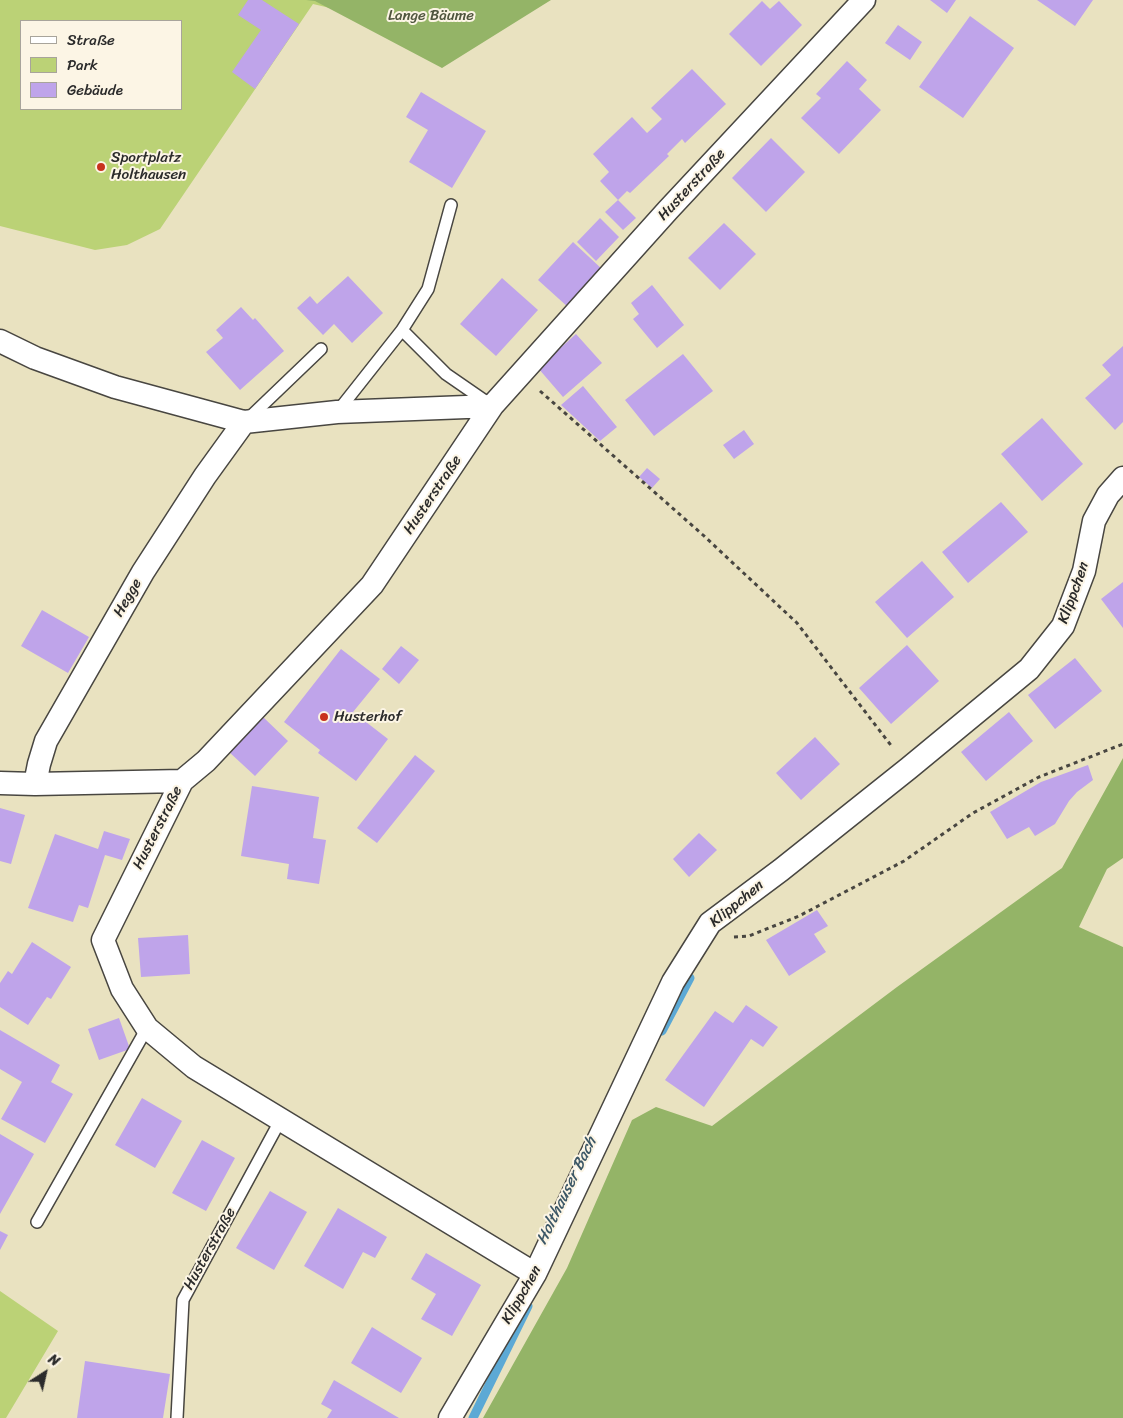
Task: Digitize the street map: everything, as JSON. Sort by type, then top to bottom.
[{"type":"street","name":"Husterstraße","points":[[536,1274],[194,1067],[147,1028],[122,988],[103,940],[182,781],[206,761],[372,586],[492,406],[668,210],[864,0]]},
{"type":"street","points":[[0,341],[35,358],[115,387],[244,422],[337,412],[492,406]]},
{"type":"street","name":"Hegge","points":[[35,784],[46,741],[138,580],[205,476],[244,422]]},
{"type":"street","name":"Klippchen","points":[[450,1418],[536,1274],[673,982],[710,923],[781,870],[1029,669],[1063,626],[1084,571],[1094,521],[1108,495],[1123,478]]},
{"type":"street","points":[[0,783],[182,781]]},
{"type":"lane","points":[[337,412],[402,330],[428,289],[451,205]]},
{"type":"lane","points":[[402,330],[446,374],[492,406]]},
{"type":"lane","points":[[244,422],[321,349]]},
{"type":"lane","points":[[37,1222],[147,1028]]},
{"type":"lane","name":"Husterstraße","points":[[177,1418],[182,1300],[280,1120]]},
{"type":"path","points":[[520,373],[703,535],[797,623],[909,768]]},
{"type":"path","points":[[710,923],[735,938],[749,936],[799,916],[904,861],[973,813],[1038,777],[1123,744]]},
{"type":"green space","name":"Sportplatz Holthausen","points":[[0,0],[504,0],[436,33],[313,4],[160,229],[127,245],[95,250],[0,226]]},
{"type":"green space","name":"Lange Bäume","points":[[306,0],[551,0],[442,68],[315,1]]},
{"type":"green space","points":[[1123,758],[1123,858],[1107,869],[1079,927],[1123,947],[1123,1418],[483,1418],[567,1268],[632,1120],[656,1107],[712,1126],[897,987],[1062,868]]},
{"type":"green space","points":[[0,1291],[58,1331],[6,1418],[0,1418]]},
{"type":"building","points":[[248,0],[262,0],[299,24],[255,89],[232,72],[261,30],[238,15]]},
{"type":"building","points":[[930,0],[956,0],[947,13]]},
{"type":"building","points":[[1037,0],[1093,0],[1075,26]]},
{"type":"building","points":[[762,1],[770,9],[779,1],[802,25],[761,66],[729,34]]},
{"type":"building","points":[[970,16],[1014,48],[963,118],[919,87]]},
{"type":"building","points":[[898,25],[922,42],[910,60],[885,43]]},
{"type":"building","points":[[847,61],[867,80],[859,89],[881,110],[839,154],[801,118],[821,98],[816,94]]},
{"type":"building","points":[[692,69],[726,104],[685,143],[682,139],[667,154],[669,156],[630,193],[627,191],[618,200],[600,181],[609,172],[593,154],[632,117],[647,133],[662,119],[651,108]]},
{"type":"building","points":[[421,92],[486,131],[452,188],[409,162],[428,130],[406,117]]},
{"type":"building","points":[[771,138],[805,172],[766,212],[732,178]]},
{"type":"building","points":[[618,200],[636,218],[623,230],[605,212]]},
{"type":"building","points":[[600,218],[619,237],[596,261],[577,242]]},
{"type":"building","points":[[724,223],[756,254],[720,290],[688,258]]},
{"type":"building","points":[[573,242],[603,270],[569,308],[538,280]]},
{"type":"building","points":[[348,276],[383,313],[352,343],[334,324],[323,335],[297,308],[310,296],[317,304]]},
{"type":"building","points":[[502,278],[538,310],[496,356],[460,324]]},
{"type":"building","points":[[652,285],[684,325],[657,348],[633,319],[639,314],[631,303]]},
{"type":"building","points":[[241,307],[253,320],[255,318],[284,351],[240,390],[206,352],[223,338],[216,330]]},
{"type":"building","points":[[576,334],[602,363],[563,397],[538,368]]},
{"type":"building","points":[[1123,346],[1123,422],[1115,430],[1085,398],[1111,375],[1102,365]]},
{"type":"building","points":[[683,354],[713,391],[654,436],[625,400]]},
{"type":"building","points":[[583,386],[617,427],[600,441],[561,405]]},
{"type":"building","points":[[1042,418],[1083,464],[1042,501],[1001,454]]},
{"type":"building","points":[[744,430],[754,444],[734,459],[723,445]]},
{"type":"building","points":[[647,468],[660,479],[652,488],[639,477]]},
{"type":"building","points":[[1001,502],[1028,532],[968,583],[942,552]]},
{"type":"building","points":[[922,561],[954,597],[907,638],[875,602]]},
{"type":"building","points":[[1123,582],[1123,628],[1101,599]]},
{"type":"building","points":[[42,610],[89,637],[68,673],[21,646]]},
{"type":"building","points":[[907,645],[939,681],[891,724],[859,688]]},
{"type":"building","points":[[401,646],[419,660],[399,684],[382,669]]},
{"type":"building","name":"Husterhof","points":[[341,649],[380,679],[353,712],[388,739],[356,781],[318,753],[320,750],[284,722]]},
{"type":"building","points":[[1075,658],[1102,691],[1055,729],[1028,695]]},
{"type":"building","points":[[1009,712],[1033,741],[986,781],[961,752]]},
{"type":"building","points":[[262,716],[288,741],[255,776],[228,751]]},
{"type":"building","points":[[815,737],[840,764],[801,800],[776,773]]},
{"type":"building","points":[[415,755],[435,771],[377,843],[357,828]]},
{"type":"building","points":[[1088,765],[1093,780],[1077,792],[1069,801],[1055,824],[1035,836],[1029,827],[1007,839],[990,812],[1041,782]]},
{"type":"building","points":[[252,786],[319,797],[313,838],[326,840],[319,884],[287,879],[289,864],[241,856]]},
{"type":"building","points":[[0,808],[25,815],[11,864],[0,861]]},
{"type":"building","points":[[104,831],[130,839],[122,860],[105,855],[88,908],[79,905],[73,922],[28,908],[55,834],[98,849]]},
{"type":"building","points":[[699,833],[717,850],[689,877],[673,859]]},
{"type":"building","points":[[817,910],[828,926],[814,934],[826,952],[789,976],[766,940]]},
{"type":"building","points":[[188,935],[190,974],[141,977],[138,938]]},
{"type":"building","points":[[32,942],[71,967],[51,999],[47,997],[28,1025],[0,1007],[0,983],[8,971],[12,974]]},
{"type":"building","points":[[746,1005],[778,1027],[763,1047],[751,1039],[704,1107],[665,1080],[715,1011],[733,1023]]},
{"type":"building","points":[[119,1018],[130,1049],[99,1060],[88,1029]]},
{"type":"building","points":[[0,1030],[60,1065],[51,1082],[73,1094],[45,1143],[1,1119],[22,1082],[0,1069]]},
{"type":"building","points":[[142,1098],[182,1121],[155,1168],[115,1145]]},
{"type":"building","points":[[0,1134],[34,1154],[0,1214]]},
{"type":"building","points":[[202,1140],[235,1158],[206,1211],[172,1193]]},
{"type":"building","points":[[270,1191],[307,1212],[274,1270],[236,1248]]},
{"type":"building","points":[[338,1208],[387,1237],[375,1258],[363,1252],[343,1289],[304,1266]]},
{"type":"building","points":[[0,1231],[8,1235],[0,1250]]},
{"type":"building","points":[[426,1253],[481,1285],[452,1336],[421,1319],[436,1294],[411,1279]]},
{"type":"building","points":[[372,1327],[422,1358],[401,1393],[351,1363]]},
{"type":"building","points":[[85,1361],[170,1374],[163,1418],[77,1418]]},
{"type":"building","points":[[334,1380],[399,1418],[327,1418],[332,1410],[321,1404]]},
{"type":"waterway","name":"Holthauser Bach","points":[[662,1031],[690,978]]},
{"type":"waterway","name":"Holthauser Bach","points":[[473,1418],[528,1306]]},
{"type":"place","name":"Sportplatz Holthausen","points":[[101,167]]},
{"type":"place","name":"Husterhof","points":[[324,717]]}]
